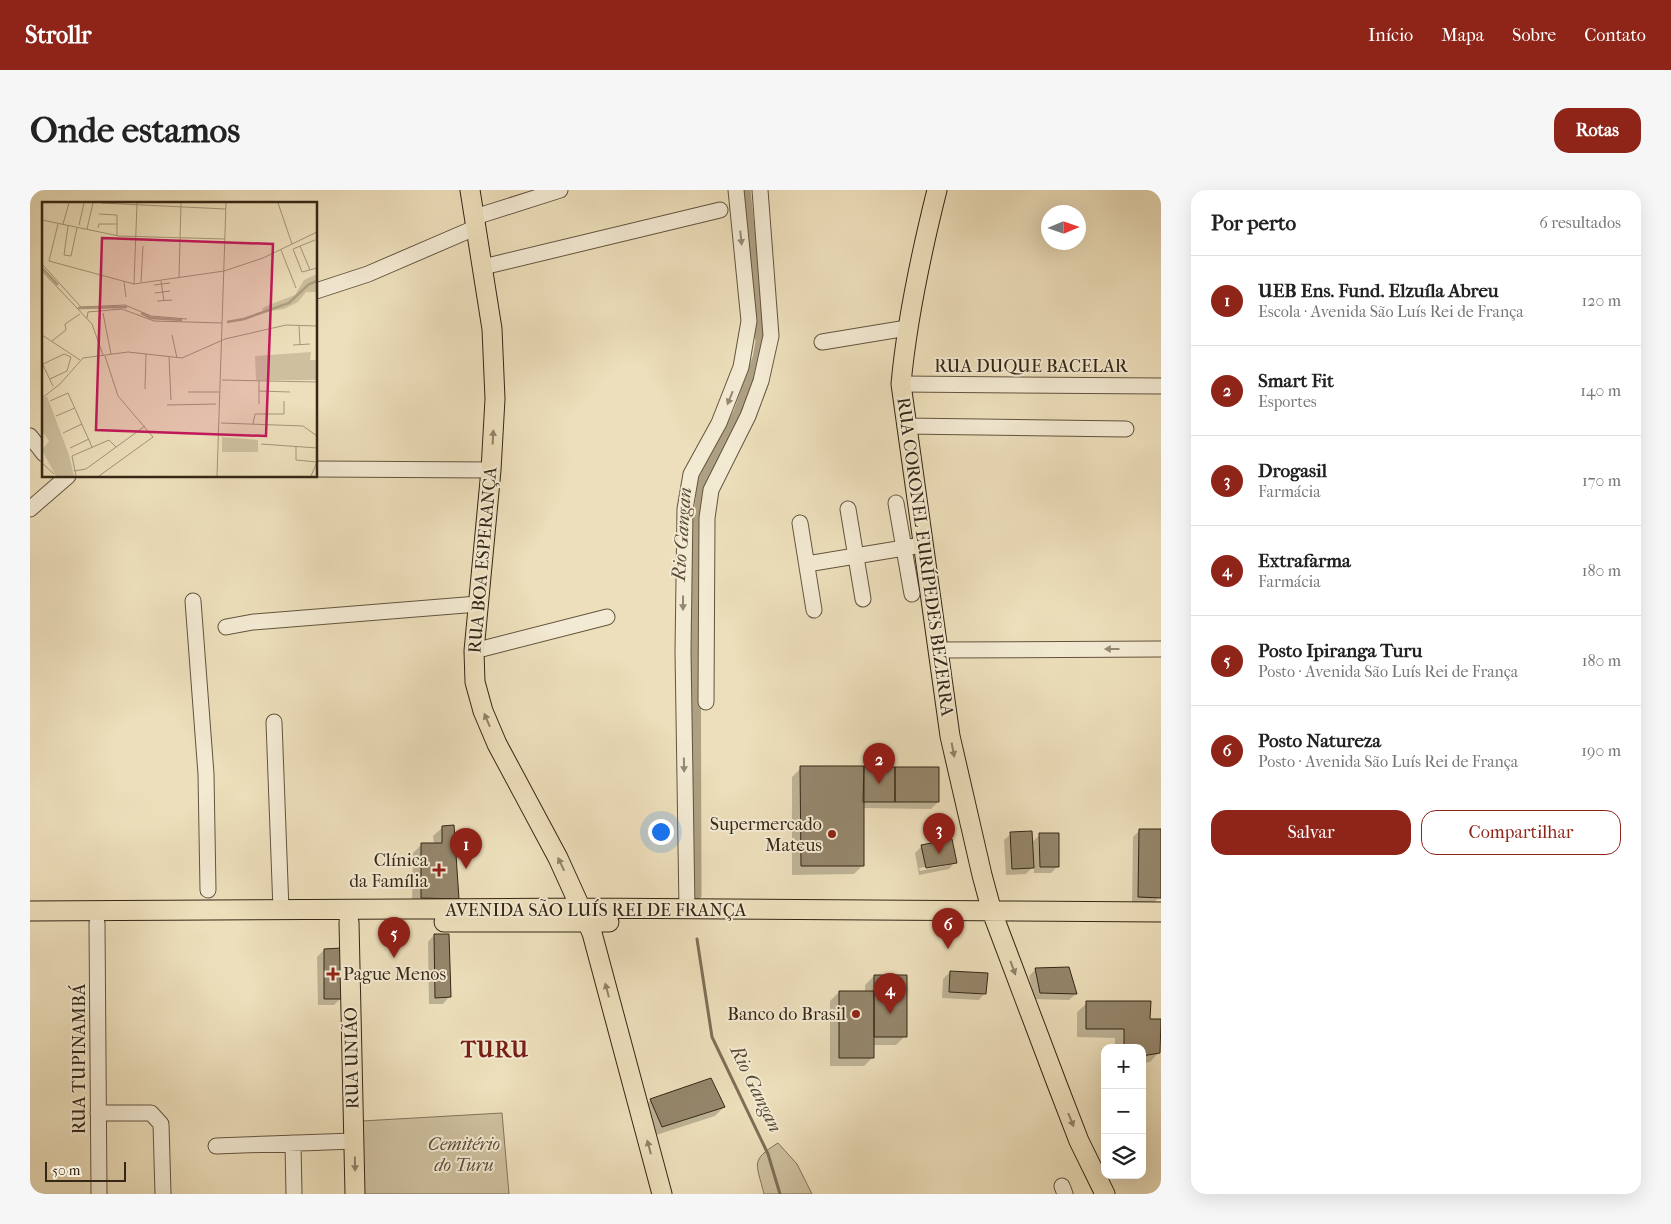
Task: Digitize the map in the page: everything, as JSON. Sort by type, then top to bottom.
[{"type":"main road","name":"RUA BOA ESPERANÇA","points":[[470,190],[483,267],[495,363],[491,470],[474,651],[474,682],[483,711],[497,744],[558,858],[592,933],[662,1194]]},
{"type":"main road","name":"RUA CORONEL EURÍPEDES BEZERRA","points":[[937,190],[915,279],[901,384],[913,547],[937,650],[956,764],[994,917],[1079,1141],[1105,1194]]},
{"type":"main road","name":"AVENIDA SÃO LUÍS REI DE FRANÇA","points":[[30,924],[349,922],[584,915],[687,909],[1161,923]]},
{"type":"main road","name":"AVENIDA SÃO LUÍS REI DE FRANÇA","points":[[30,911],[281,910],[584,915],[994,917],[1161,912]]},
{"type":"main road","name":"RUA UNIÃO","points":[[349,922],[355,1194]]},
{"type":"street","points":[[318,290],[368,274],[476,222],[560,190]]},
{"type":"street","points":[[687,909],[683,537],[691,474],[730,398],[741,367],[747,341],[748,321],[736,190]]},
{"type":"street","points":[[706,702],[707,518],[712,490],[748,416],[761,381],[771,336],[760,190]]},
{"type":"street","points":[[483,267],[720,210]]},
{"type":"street","points":[[822,342],[907,328]]},
{"type":"street","name":"RUA DUQUE BACELAR","points":[[901,384],[1161,386]]},
{"type":"street","points":[[905,426],[1126,429]]},
{"type":"street","points":[[30,436],[42,451]]},
{"type":"street","points":[[318,469],[491,470]]},
{"type":"street","points":[[30,509],[64,478]]},
{"type":"street","points":[[896,503],[913,547],[912,594]]},
{"type":"street","points":[[848,509],[863,599]]},
{"type":"street","points":[[800,523],[814,610]]},
{"type":"street","points":[[807,564],[913,547]]},
{"type":"street","points":[[193,601],[206,774],[208,890]]},
{"type":"street","points":[[226,627],[253,622],[478,604]]},
{"type":"street","points":[[474,651],[607,618]]},
{"type":"street","points":[[937,650],[1161,649]]},
{"type":"street","points":[[274,722],[281,910]]},
{"type":"street","name":"RUA TUPINAMBÁ","points":[[97,923],[99,1194]]},
{"type":"street","points":[[98,1114],[151,1113],[159,1120],[162,1124],[162,1194]]},
{"type":"street","points":[[216,1146],[354,1141]]},
{"type":"street","points":[[293,1143],[294,1194]]},
{"type":"green space","name":"Cemitério do Turu","points":[[502,1113],[509,1194],[363,1194],[362,1121]]},
{"type":"green space","points":[[778,1143],[797,1164],[812,1194],[764,1194],[758,1169],[759,1159]]},
{"type":"building","name":"Supermercado Mateus","points":[[800,766],[864,766],[864,866],[801,866]]},
{"type":"building","points":[[864,766],[895,767],[895,802],[863,802]]},
{"type":"building","points":[[895,767],[939,767],[939,802],[895,802]]},
{"type":"building","name":"Clínica da Família","points":[[454,825],[459,899],[421,898],[421,843],[442,843],[442,826]]},
{"type":"building","points":[[1139,829],[1161,829],[1161,898],[1138,897]]},
{"type":"building","points":[[1032,831],[1034,868],[1012,869],[1010,832]]},
{"type":"building","points":[[1039,833],[1059,833],[1059,867],[1040,867]]},
{"type":"building","points":[[952,839],[957,863],[926,868],[921,845]]},
{"type":"building","points":[[434,934],[449,934],[451,997],[435,998]]},
{"type":"building","name":"Pague Menos","points":[[341,948],[342,999],[324,999],[324,949]]},
{"type":"building","points":[[1069,967],[1077,994],[1040,993],[1035,968]]},
{"type":"building","points":[[950,971],[988,973],[986,994],[949,992]]},
{"type":"building","points":[[874,975],[907,975],[907,1037],[874,1037]]},
{"type":"building","name":"Banco do Brasil","points":[[839,991],[874,991],[874,1058],[839,1058]]},
{"type":"building","points":[[1086,1001],[1151,1001],[1150,1019],[1161,1019],[1160,1053],[1146,1055],[1146,1044],[1124,1044],[1124,1029],[1086,1029]]},
{"type":"building","points":[[711,1078],[725,1107],[662,1127],[650,1099]]},
{"type":"waterway","name":"Rio Gangan","points":[[696,895],[695,552],[703,481],[739,412],[758,358],[761,342],[745,190]]},
{"type":"waterway","name":"Rio Gangan","points":[[697,939],[712,1037],[768,1154],[780,1194]]},
{"type":"place","name":"Smart Fit","points":[[879,784]]},
{"type":"place","name":"Supermercado Mateus","points":[[832,834]]},
{"type":"place","name":"Drogasil","points":[[939,854]]},
{"type":"place","name":"UEB Ens. Fund. Elzuíla Abreu","points":[[466,869]]},
{"type":"place","name":"Clínica da Família","points":[[439,870]]},
{"type":"place","name":"Posto Natureza","points":[[948,949]]},
{"type":"place","name":"Posto Ipiranga Turu","points":[[394,958]]},
{"type":"place","name":"Pague Menos","points":[[333,974]]},
{"type":"place","name":"Banco do Brasil","points":[[856,1014]]},
{"type":"place","name":"Extrafarma","points":[[890,1014]]},
{"type":"district","name":"TURU","points":[[495,1050]]}]
